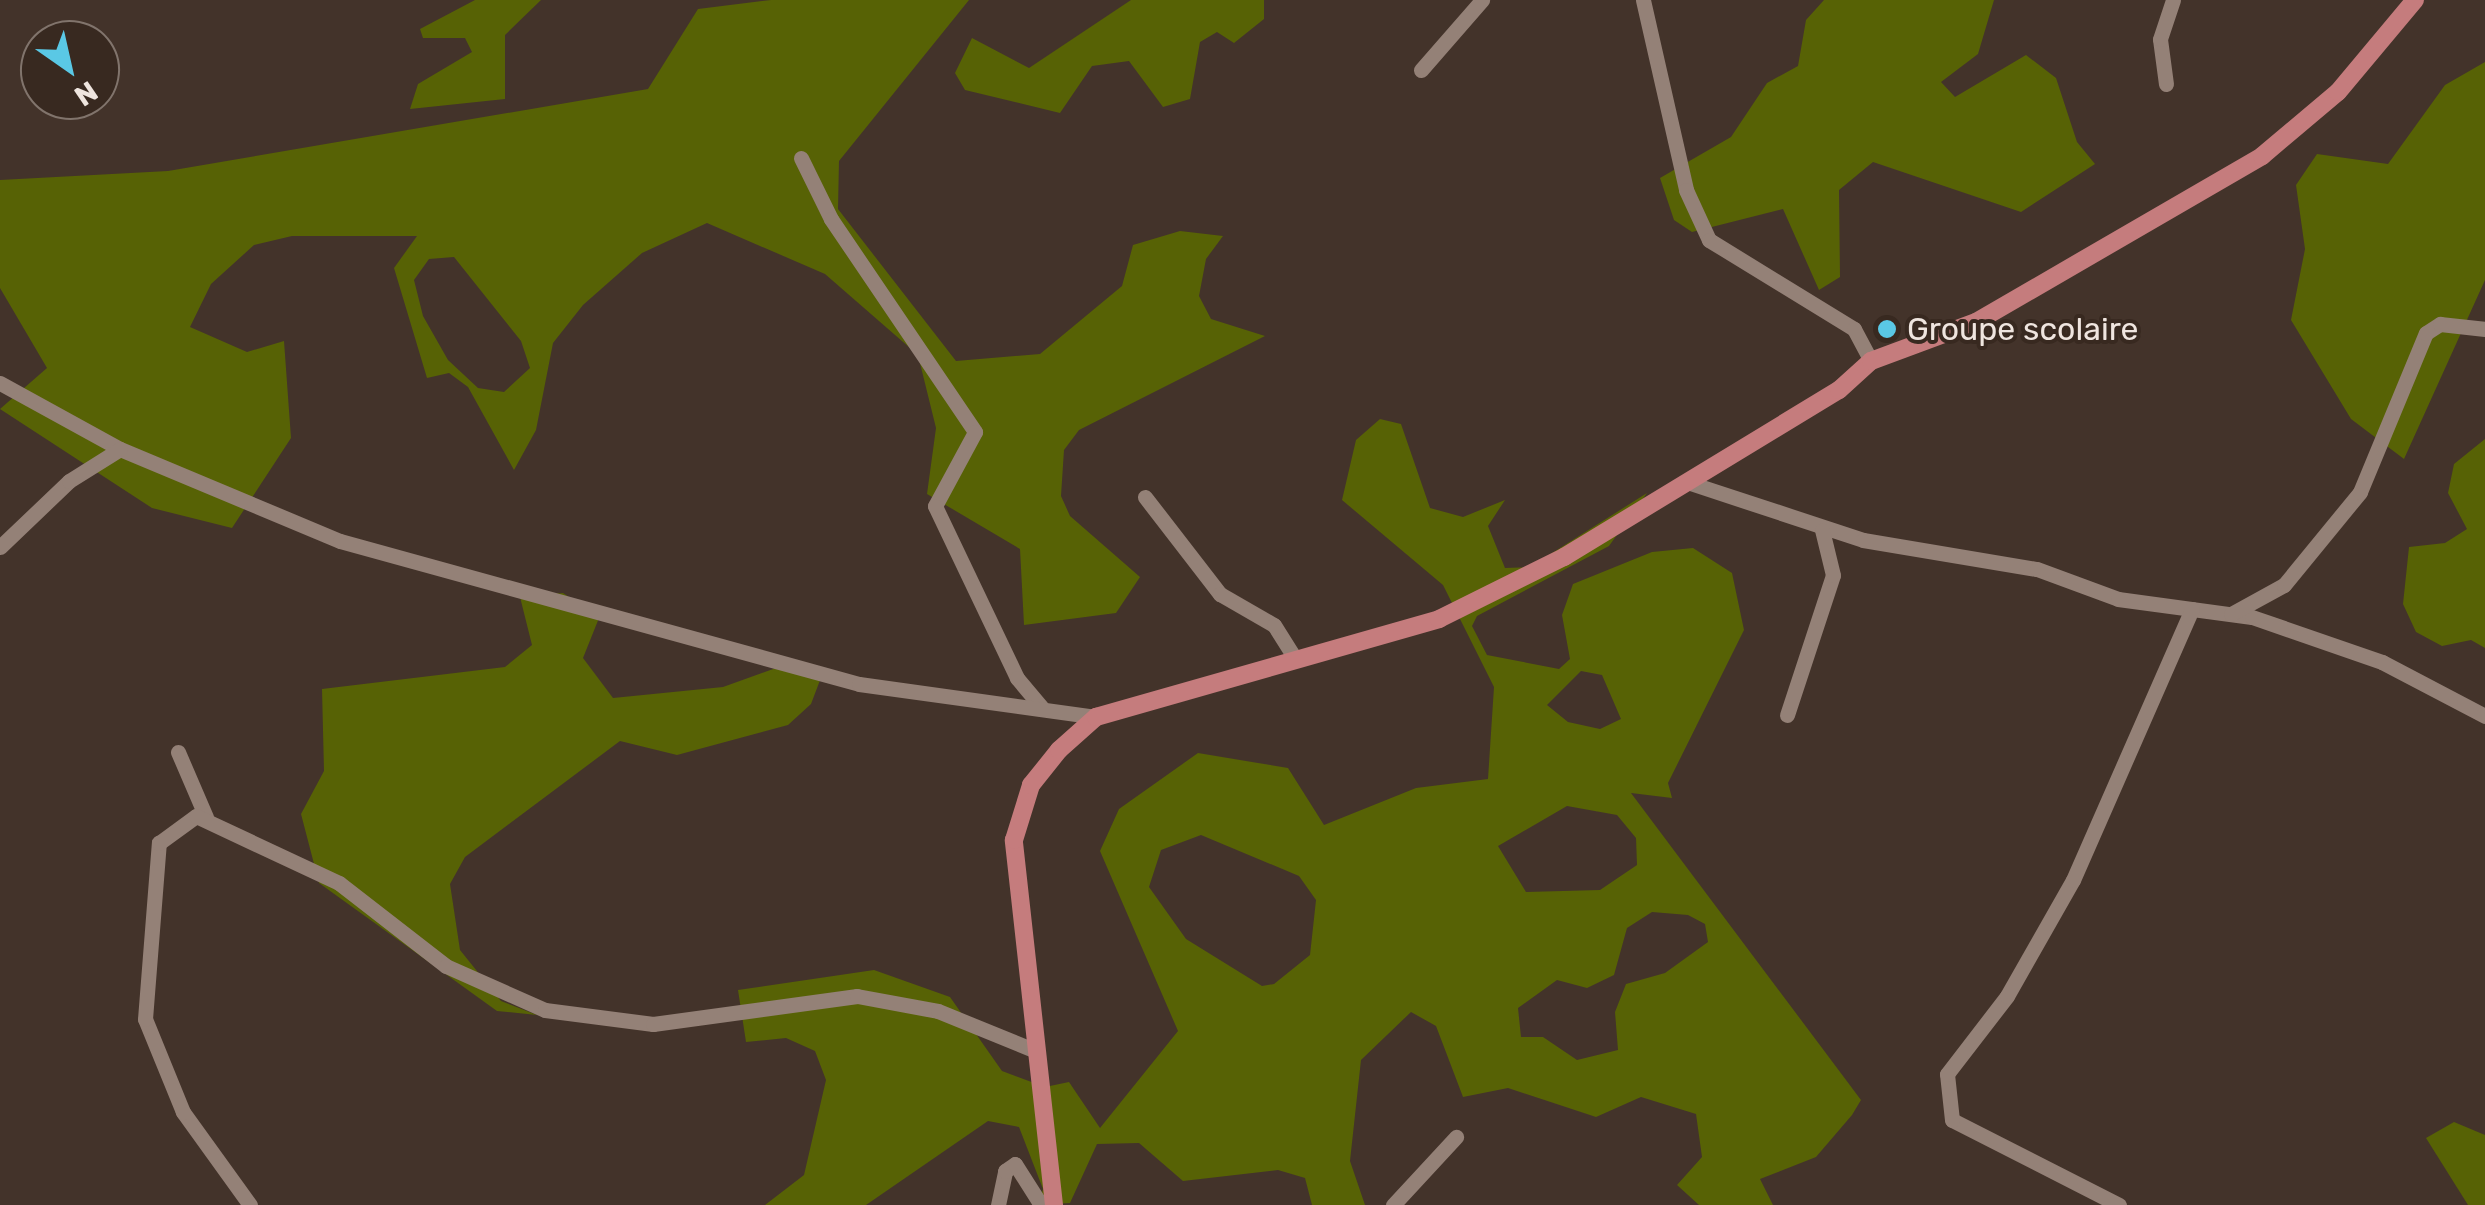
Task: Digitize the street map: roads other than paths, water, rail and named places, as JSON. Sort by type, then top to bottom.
[{"type":"main road","points":[[1054,1205],[1031,1049],[1018,812],[1045,766],[1096,718],[1440,619],[1690,483],[1871,361],[1976,322],[2262,156],[2338,92],[2415,0]]},
{"type":"street","points":[[1420,70],[1482,0]]},
{"type":"street","points":[[1642,0],[1686,190],[1708,240],[1854,329],[1871,361]]},
{"type":"street","points":[[2166,84],[2160,40],[2173,0]]},
{"type":"street","points":[[801,158],[830,219],[975,432],[935,506],[1017,678],[1041,706]]},
{"type":"street","points":[[2226,616],[2284,585],[2360,492],[2426,333],[2440,324],[2485,329]]},
{"type":"street","points":[[0,383],[120,450],[340,542],[473,582],[859,684],[1041,706],[1096,718]]},
{"type":"street","points":[[0,546],[68,480],[120,450]]},
{"type":"street","points":[[1690,483],[1822,530],[2324,639],[2485,716]]},
{"type":"street","points":[[1144,497],[1220,594],[1274,625],[1296,660]]},
{"type":"street","points":[[1787,715],[1833,575],[1822,530]]},
{"type":"street","points":[[2120,1205],[1952,1120],[1947,1074],[2007,996],[2073,880],[2192,609]]},
{"type":"street","points":[[178,752],[206,817]]},
{"type":"street","points":[[250,1205],[183,1112],[145,1018],[159,843],[182,821],[206,817],[339,882],[480,985],[544,1010],[653,1024],[856,996],[938,1010],[1031,1049]]},
{"type":"street","points":[[1393,1205],[1456,1137]]},
{"type":"street","points":[[998,1205],[1004,1171],[1015,1164],[1040,1205]]},
{"type":"place","name":"Groupe scolaire","points":[[1887,329]]}]
